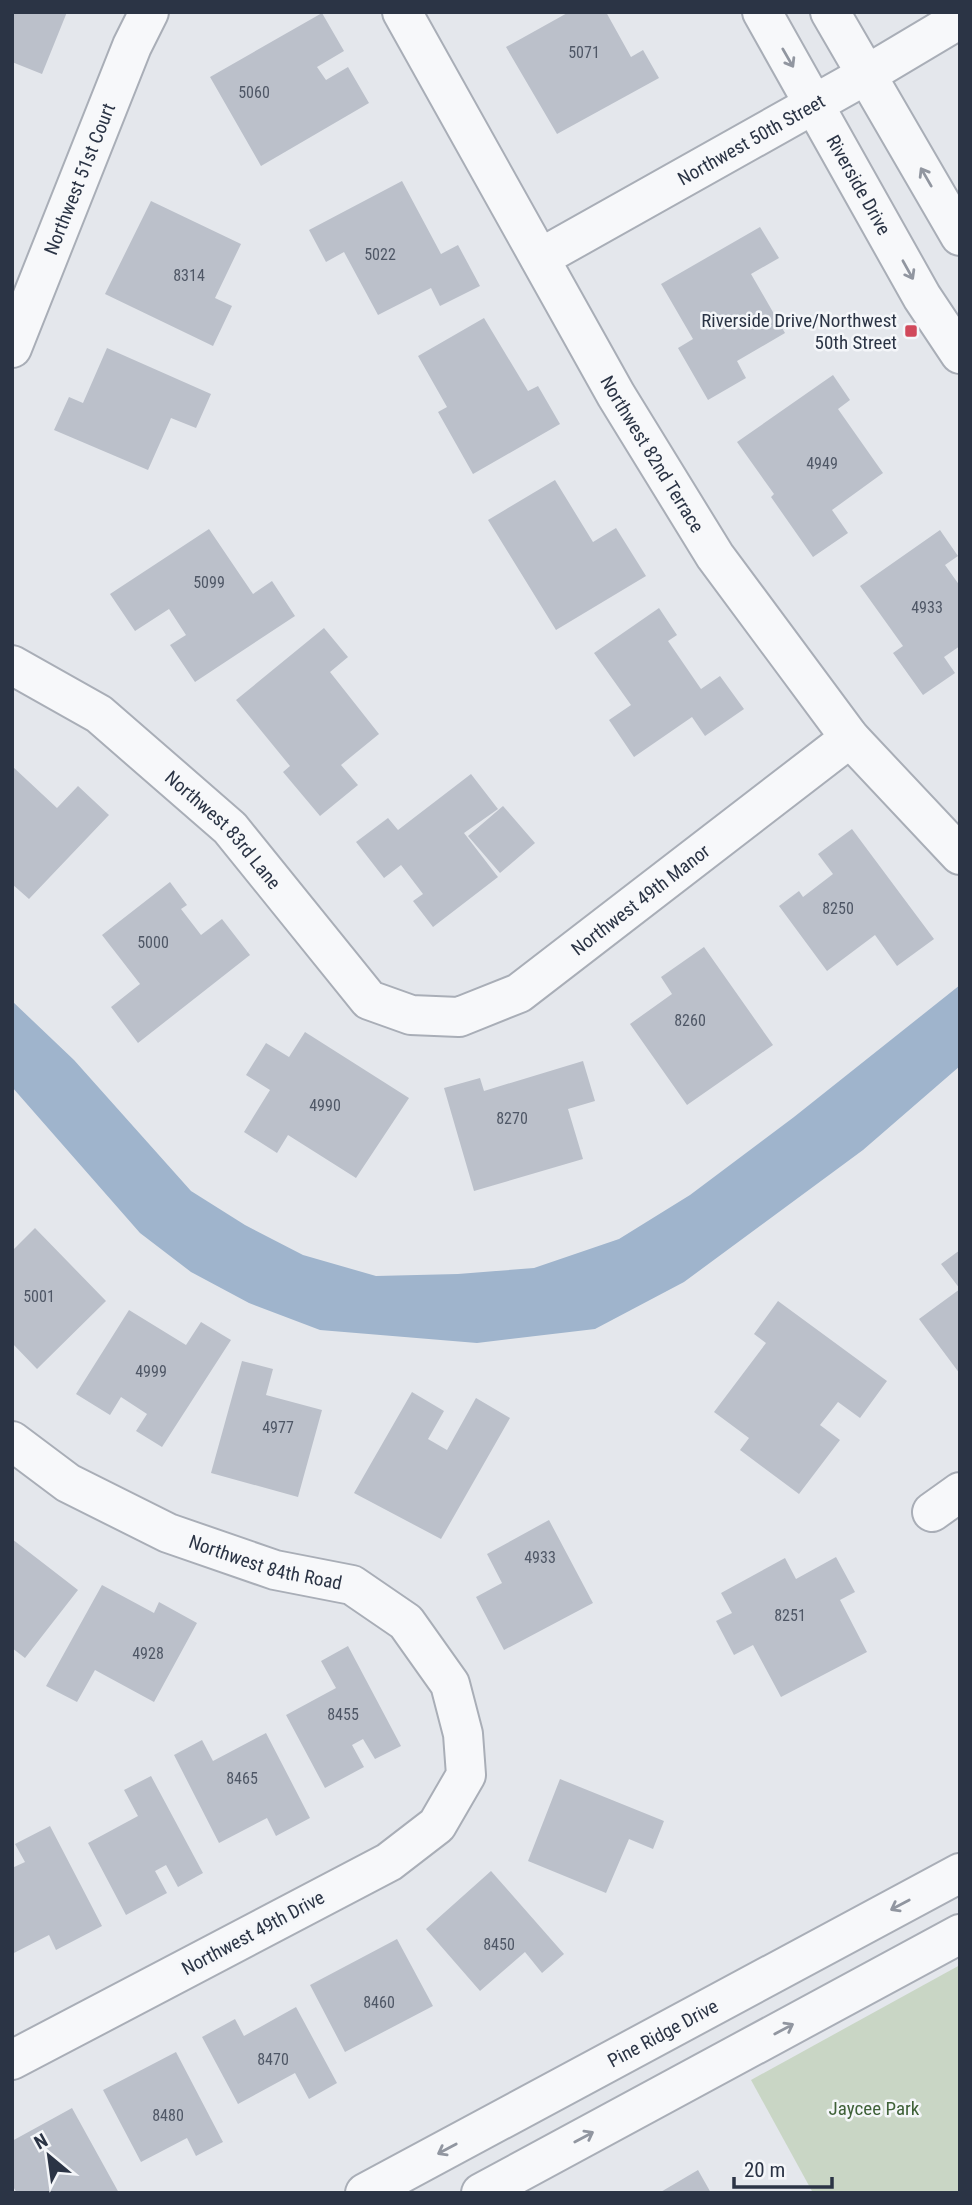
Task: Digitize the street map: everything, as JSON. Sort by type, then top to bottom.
[{"type":"street","name":"Northwest 51st Court","points":[[12,348],[132,46],[149,12]]},
{"type":"street","name":"Northwest 82nd Terrace","points":[[402,12],[616,395],[715,556],[850,738],[960,855]]},
{"type":"street","name":"Riverside Drive","points":[[762,12],[922,296],[960,354]]},
{"type":"street","points":[[830,12],[960,236]]},
{"type":"street","name":"Northwest 50th Street","points":[[540,258],[866,75],[960,19]]},
{"type":"street","name":"Northwest 83rd Lane","points":[[12,665],[99,714],[220,819],[369,1000],[411,1015]]},
{"type":"street","name":"Northwest 49th Manor","points":[[411,1015],[459,1017],[519,993],[850,738]]},
{"type":"street","name":"Northwest 84th Road","points":[[12,1441],[68,1483],[168,1533],[275,1570],[352,1585],[406,1622],[450,1684],[463,1734],[467,1775]]},
{"type":"street","name":"Northwest 49th Drive","points":[[12,2060],[389,1861],[436,1825],[467,1775]]},
{"type":"street","name":"Pine Ridge Drive","points":[[365,2193],[960,1873]]},
{"type":"street","points":[[481,2193],[540,2179],[960,1934]]},
{"type":"street","points":[[507,2117],[540,2179]]},
{"type":"green space","name":"Jaycee Park","points":[[960,1965],[960,2193],[813,2193],[751,2080]]},
{"type":"water","points":[[960,985],[960,1066],[863,1150],[684,1282],[595,1329],[477,1343],[320,1330],[249,1303],[191,1272],[140,1233],[12,1087],[12,1001],[74,1060],[191,1191],[245,1225],[303,1255],[376,1276],[458,1274],[534,1268],[619,1239],[690,1195],[794,1117]]},
{"type":"building","points":[[12,12],[67,12],[42,74],[12,62]]},
{"type":"building","points":[[569,12],[606,12],[631,57],[643,50],[659,78],[557,134],[506,47]]},
{"type":"building","points":[[322,13],[344,51],[317,67],[326,80],[348,67],[369,103],[261,166],[210,77]]},
{"type":"building","points":[[402,181],[441,254],[458,245],[480,286],[440,306],[431,288],[378,315],[344,252],[326,262],[309,230]]},
{"type":"building","points":[[151,201],[241,244],[215,298],[232,306],[213,346],[105,294]]},
{"type":"building","points":[[760,227],[779,258],[751,274],[785,333],[737,361],[746,378],[708,400],[678,348],[693,339],[661,284]]},
{"type":"building","points":[[484,318],[528,391],[538,386],[560,424],[473,474],[438,412],[447,407],[418,356]]},
{"type":"building","points":[[107,348],[211,394],[196,428],[171,418],[148,470],[54,430],[69,397],[83,403]]},
{"type":"building","points":[[833,375],[850,400],[838,409],[883,473],[832,510],[848,533],[813,557],[771,497],[774,494],[737,442]]},
{"type":"building","points":[[555,480],[593,542],[616,528],[646,576],[556,630],[488,520]]},
{"type":"building","points":[[209,529],[253,594],[272,581],[295,616],[195,682],[170,645],[186,635],[169,609],[135,631],[110,594]]},
{"type":"building","points":[[940,530],[958,556],[945,565],[960,586],[960,646],[944,657],[955,673],[923,695],[893,653],[903,646],[860,586]]},
{"type":"building","points":[[659,608],[677,635],[668,641],[701,689],[720,676],[744,709],[705,736],[692,717],[634,757],[609,720],[631,705],[594,653]]},
{"type":"building","points":[[324,628],[348,657],[330,672],[379,734],[341,765],[358,785],[320,816],[283,772],[290,766],[236,700]]},
{"type":"building","points":[[12,766],[57,808],[78,786],[109,815],[29,899],[12,884]]},
{"type":"building","points":[[471,774],[498,809],[464,833],[498,877],[433,927],[413,901],[423,894],[401,865],[384,878],[356,842],[388,818],[398,830]]},
{"type":"building","points":[[503,806],[535,843],[500,873],[468,836]]},
{"type":"building","points":[[852,829],[934,939],[897,966],[875,935],[827,971],[779,906],[799,891],[803,897],[833,874],[818,854]]},
{"type":"building","points":[[170,882],[187,905],[181,909],[201,935],[222,919],[250,955],[138,1043],[111,1007],[140,984],[102,935]]},
{"type":"building","points":[[704,947],[773,1045],[687,1105],[630,1024],[672,994],[661,977]]},
{"type":"building","points":[[305,1032],[409,1098],[356,1178],[288,1135],[277,1153],[244,1132],[270,1090],[246,1075],[266,1043],[289,1057]]},
{"type":"building","points":[[583,1061],[595,1101],[568,1109],[583,1159],[474,1191],[444,1088],[480,1078],[484,1091]]},
{"type":"building","points":[[35,1228],[106,1301],[37,1369],[12,1343],[12,1251]]},
{"type":"building","points":[[960,1250],[960,1289],[941,1264]]},
{"type":"building","points":[[960,1289],[960,1374],[919,1319]]},
{"type":"building","points":[[778,1301],[887,1381],[860,1418],[838,1402],[820,1425],[840,1440],[799,1494],[740,1450],[749,1438],[714,1412],[766,1343],[754,1334]]},
{"type":"building","points":[[129,1310],[186,1345],[201,1322],[231,1340],[162,1447],[136,1431],[147,1414],[121,1397],[110,1415],[76,1394]]},
{"type":"building","points":[[242,1361],[273,1369],[266,1395],[322,1410],[298,1497],[211,1473]]},
{"type":"building","points":[[412,1392],[444,1411],[428,1439],[447,1450],[476,1398],[510,1418],[441,1539],[354,1493]]},
{"type":"building","points":[[549,1520],[593,1603],[504,1650],[476,1597],[502,1583],[487,1554]]},
{"type":"building","points":[[12,1539],[78,1590],[25,1658],[12,1648]]},
{"type":"building","points":[[836,1557],[855,1592],[840,1600],[867,1652],[781,1697],[753,1645],[734,1655],[716,1621],[732,1613],[721,1593],[785,1558],[796,1579]]},
{"type":"building","points":[[102,1585],[154,1613],[159,1602],[197,1623],[154,1702],[95,1670],[77,1702],[46,1686]]},
{"type":"building","points":[[348,1646],[401,1746],[375,1759],[363,1739],[352,1745],[364,1767],[325,1788],[286,1715],[336,1688],[321,1661]]},
{"type":"building","points":[[266,1733],[310,1818],[276,1836],[267,1818],[219,1843],[174,1755],[202,1740],[213,1761]]},
{"type":"building","points":[[151,1776],[203,1873],[178,1887],[166,1865],[155,1871],[167,1893],[126,1915],[88,1843],[138,1816],[124,1790]]},
{"type":"building","points":[[560,1779],[664,1821],[653,1849],[629,1839],[606,1893],[528,1861]]},
{"type":"building","points":[[50,1826],[102,1926],[56,1950],[49,1935],[12,1954],[12,1868],[25,1862],[15,1844]]},
{"type":"building","points":[[491,1871],[564,1954],[542,1973],[525,1952],[480,1991],[426,1929]]},
{"type":"building","points":[[397,1939],[433,2006],[345,2052],[310,1985]]},
{"type":"building","points":[[296,2007],[337,2083],[309,2099],[295,2073],[238,2104],[202,2037],[235,2019],[244,2036]]},
{"type":"building","points":[[176,2052],[223,2142],[196,2156],[187,2138],[141,2162],[103,2090]]},
{"type":"building","points":[[72,2108],[119,2193],[17,2193],[12,2185],[12,2141]]},
{"type":"building","points":[[698,2170],[711,2193],[659,2193]]},
{"type":"place","name":"Riverside Drive/Northwest 50th Street","points":[[911,331]]}]
